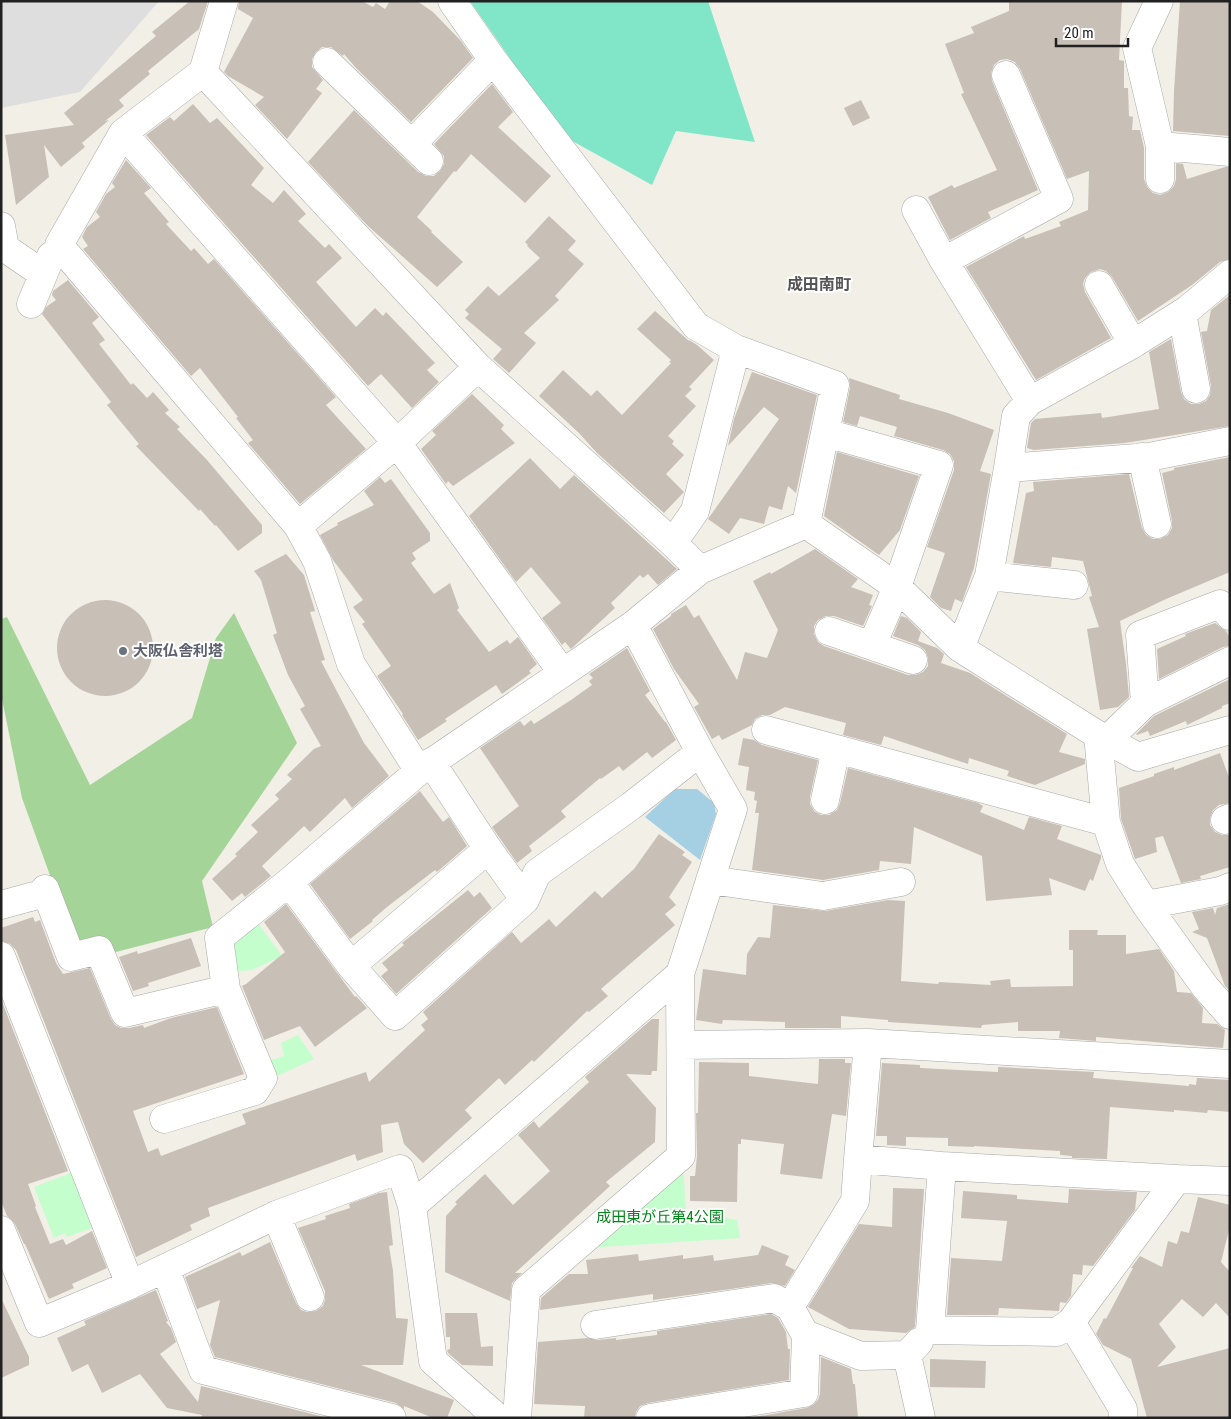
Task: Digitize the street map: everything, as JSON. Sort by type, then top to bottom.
[{"type":"street","points":[[31,304],[48,260],[123,132],[203,72],[224,1]]},
{"type":"street","points":[[452,1],[493,60],[696,326],[736,349],[835,385],[806,524]]},
{"type":"street","points":[[1159,1],[1138,48],[1160,146],[1160,179]]},
{"type":"street","points":[[327,62],[420,153],[493,60]]},
{"type":"street","points":[[203,72],[478,367],[673,543],[700,570]]},
{"type":"street","points":[[944,261],[1059,199],[1006,75]]},
{"type":"street","points":[[123,132],[396,443],[562,672]]},
{"type":"street","points":[[1160,146],[1230,152]]},
{"type":"street","points":[[916,210],[944,261],[1030,401]]},
{"type":"street","points":[[1,226],[5,248],[43,274]]},
{"type":"street","points":[[58,245],[298,526],[317,560],[351,664],[525,900]]},
{"type":"street","points":[[960,648],[989,576],[1016,416],[1030,401],[1133,344],[1182,312],[1230,274]]},
{"type":"street","points":[[1099,285],[1133,344]]},
{"type":"street","points":[[1182,312],[1196,389]]},
{"type":"street","points":[[673,543],[695,511],[736,349]]},
{"type":"street","points":[[298,526],[396,443],[478,367]]},
{"type":"street","points":[[826,432],[939,465],[897,587],[872,645]]},
{"type":"street","points":[[1008,468],[1142,457],[1230,440]]},
{"type":"street","points":[[1142,457],[1157,524]]},
{"type":"street","points":[[164,1119],[255,1091],[262,1078],[226,989],[219,938],[289,882],[425,766],[633,625],[700,570],[806,524]]},
{"type":"street","points":[[806,524],[897,587],[960,648],[1103,738],[1138,757],[1230,730]]},
{"type":"street","points":[[989,576],[1074,585]]},
{"type":"street","points":[[1145,703],[1140,635],[1220,604],[1230,616]]},
{"type":"street","points":[[517,1418],[526,1290],[681,1156],[680,974],[733,809],[700,752],[633,625]]},
{"type":"street","points":[[829,631],[914,660]]},
{"type":"street","points":[[1103,738],[1145,703],[1230,661]]},
{"type":"street","points":[[766,730],[1106,822]]},
{"type":"street","points":[[1103,738],[1106,822],[1120,864],[1146,905],[1206,988],[1230,1015]]},
{"type":"street","points":[[826,800],[836,749]]},
{"type":"street","points":[[289,882],[351,966],[395,1016],[525,900],[537,873],[631,806],[700,752]]},
{"type":"street","points":[[351,966],[488,849]]},
{"type":"street","points":[[710,880],[823,896],[901,882]]},
{"type":"street","points":[[1146,905],[1220,891],[1230,887]]},
{"type":"street","points":[[1,905],[40,893],[71,958],[99,950],[125,1013],[226,989]]},
{"type":"street","points":[[1,956],[130,1285]]},
{"type":"street","points":[[412,1206],[680,974]]},
{"type":"street","points":[[680,1045],[868,1043],[1230,1064]]},
{"type":"street","points":[[790,1306],[855,1201],[868,1043]]},
{"type":"street","points":[[858,1159],[942,1166],[1230,1181]]},
{"type":"street","points":[[804,1334],[860,1356],[907,1355],[930,1330],[942,1166]]},
{"type":"street","points":[[1,1230],[39,1323],[130,1285],[276,1215],[400,1169],[412,1206],[432,1361],[498,1418]]},
{"type":"street","points":[[930,1330],[1057,1332],[1070,1322],[1177,1179]]},
{"type":"street","points":[[276,1215],[310,1298]]},
{"type":"street","points":[[165,1268],[203,1370],[392,1418]]},
{"type":"street","points":[[595,1325],[774,1298],[790,1306],[806,1336],[804,1393],[650,1418]]},
{"type":"street","points":[[1070,1322],[1123,1409],[1123,1418]]},
{"type":"street","points":[[907,1355],[921,1418]]},
{"type":"shaded area","points":[[1,1],[159,1],[80,92],[1,108]]},
{"type":"green space","points":[[470,1],[708,1],[755,142],[676,131],[652,185],[565,137]]},
{"type":"green space","points":[[234,613],[297,743],[202,881],[213,927],[81,961],[22,798],[1,694],[1,619],[7,617],[90,785],[192,718],[216,638]]},
{"type":"green space","points":[[256,920],[282,956],[252,970],[238,971],[227,964],[227,943]]},
{"type":"green space","points":[[298,1035],[314,1059],[273,1078],[268,1070],[271,1060],[284,1056],[281,1043]]},
{"type":"green space","name":"成田東が丘第4公園","points":[[683,1163],[686,1211],[737,1220],[740,1238],[586,1248]]},
{"type":"green space","points":[[71,1173],[92,1228],[67,1237],[65,1233],[54,1238],[34,1187]]},
{"type":"water","points":[[675,789],[697,789],[714,803],[716,814],[700,860],[645,817]]},
{"type":"building","points":[[190,1],[208,1],[199,29],[148,71],[150,74],[119,100],[124,106],[82,143],[85,147],[61,167],[44,145],[49,177],[16,205],[5,135],[74,125],[64,113],[156,36],[152,32]]},
{"type":"building","points":[[239,1],[362,1],[373,7],[376,3],[385,9],[390,1],[417,1],[433,12],[461,41],[473,58],[411,122],[344,54],[343,56],[331,47],[322,47],[312,59],[312,67],[323,80],[316,89],[322,93],[287,139],[255,105],[264,97],[224,72],[253,18],[238,9]]},
{"type":"building","points":[[1009,1],[1122,1],[1119,60],[1124,61],[1124,88],[1128,88],[1129,116],[1133,117],[1132,130],[1140,130],[1144,148],[1144,179],[1147,187],[1153,193],[1160,195],[1168,192],[1174,186],[1176,179],[1176,163],[1183,164],[1187,179],[1230,167],[1230,259],[1220,262],[1192,285],[1138,321],[1112,277],[1106,271],[1100,269],[1091,272],[1085,278],[1083,284],[1085,292],[1111,338],[1036,380],[966,267],[1024,236],[1025,239],[1061,226],[1059,222],[1088,210],[1089,171],[1067,179],[1020,69],[1015,62],[1007,59],[1000,60],[994,65],[991,73],[992,81],[1038,190],[988,212],[991,218],[950,240],[928,197],[952,185],[954,188],[997,170],[961,94],[964,93],[945,44],[974,33],[971,27],[1009,11]]},
{"type":"building","points":[[1180,1],[1230,1],[1230,136],[1173,131]]},
{"type":"building","points":[[492,84],[513,112],[498,127],[551,176],[525,203],[471,154],[456,172],[454,171],[417,217],[463,262],[437,287],[368,226],[308,162],[354,110],[418,172],[426,176],[434,176],[444,164],[444,156],[434,144]]},
{"type":"building","points":[[861,100],[870,118],[853,126],[844,108]]},
{"type":"building","points":[[193,104],[210,123],[217,118],[264,168],[251,185],[273,203],[284,190],[306,214],[298,221],[325,248],[329,244],[342,258],[316,282],[356,327],[375,308],[383,316],[386,312],[435,363],[427,370],[439,382],[412,408],[381,374],[368,386],[146,135],[170,117],[174,121]]},
{"type":"building","points":[[126,160],[151,188],[144,193],[169,222],[166,224],[191,251],[194,248],[208,264],[214,259],[336,397],[326,405],[366,449],[300,504],[248,443],[253,440],[236,418],[238,417],[200,368],[191,376],[83,249],[88,246],[82,237],[87,227],[100,217],[96,212],[106,194],[115,187],[112,183]]},
{"type":"building","points":[[549,216],[576,241],[568,250],[584,264],[555,296],[559,300],[524,333],[536,343],[509,373],[493,359],[502,349],[465,318],[469,314],[465,310],[488,286],[499,296],[540,258],[525,242]]},
{"type":"building","points":[[68,280],[99,317],[92,323],[105,340],[99,344],[131,385],[133,383],[147,398],[153,392],[169,410],[165,413],[180,427],[177,429],[207,460],[262,525],[262,533],[238,551],[216,525],[200,509],[199,511],[136,446],[139,444],[107,405],[111,402],[42,314],[46,307],[56,300],[52,295],[53,291]]},
{"type":"building","points":[[1230,295],[1230,426],[1125,443],[1034,450],[1027,448],[1031,423],[1035,419],[1101,413],[1102,418],[1159,409],[1149,352],[1171,339],[1184,399],[1191,404],[1199,404],[1206,401],[1210,395],[1211,386],[1201,332],[1207,331],[1211,310]]},
{"type":"building","points":[[655,311],[714,360],[689,387],[692,389],[685,396],[696,406],[668,436],[674,441],[672,444],[684,455],[666,474],[684,492],[664,513],[597,453],[579,433],[539,396],[563,370],[591,396],[597,390],[622,415],[671,363],[669,362],[671,360],[637,329]]},
{"type":"building","points":[[752,372],[817,395],[796,493],[788,486],[782,510],[769,506],[764,524],[740,518],[729,534],[708,519],[779,419],[764,407],[728,446],[734,419]]},
{"type":"building","points":[[849,378],[900,395],[899,399],[948,413],[994,430],[980,471],[991,474],[974,568],[962,602],[955,599],[951,611],[941,608],[930,597],[945,553],[927,547],[954,470],[954,461],[950,454],[943,450],[894,436],[897,427],[860,416],[857,426],[843,422],[850,388]]},
{"type":"building","points":[[472,394],[504,425],[501,429],[515,443],[453,486],[448,481],[446,484],[421,449],[436,435],[432,431]]},
{"type":"building","points":[[837,452],[919,476],[900,530],[879,555],[824,516]]},
{"type":"building","points":[[1230,457],[1230,572],[1120,621],[1129,697],[1118,707],[1100,710],[1087,629],[1099,627],[1089,597],[1092,596],[1083,561],[1052,557],[1051,567],[1013,563],[1026,493],[1034,491],[1033,482],[1129,474],[1142,528],[1146,535],[1153,539],[1160,539],[1168,535],[1172,528],[1162,473],[1174,470],[1174,468]]},
{"type":"building","points":[[530,458],[560,489],[574,475],[677,569],[658,585],[648,574],[643,578],[640,575],[611,603],[615,608],[571,649],[565,642],[562,645],[542,618],[561,603],[531,567],[516,582],[469,516]]},
{"type":"building","points":[[380,477],[385,483],[391,479],[430,533],[430,541],[412,553],[416,559],[411,563],[434,594],[450,583],[459,608],[457,610],[489,652],[507,640],[510,644],[518,637],[537,664],[529,671],[531,673],[502,694],[496,685],[445,719],[447,721],[418,740],[377,676],[391,666],[362,624],[365,622],[353,607],[363,600],[333,560],[320,535],[338,525],[337,523],[374,505],[364,491]]},
{"type":"building","points":[[815,549],[858,579],[851,587],[873,595],[869,605],[872,606],[863,626],[834,616],[826,616],[818,620],[814,626],[814,634],[818,642],[824,646],[908,675],[916,675],[923,672],[928,666],[925,650],[918,645],[893,636],[901,616],[907,618],[921,632],[918,641],[937,648],[944,654],[941,663],[970,673],[1067,734],[1059,752],[1085,759],[1085,764],[1035,785],[1007,776],[1009,771],[969,758],[968,764],[884,736],[881,745],[843,735],[846,723],[785,707],[770,715],[762,715],[755,719],[752,725],[722,740],[719,735],[712,739],[694,707],[699,704],[674,669],[653,629],[671,616],[671,614],[686,605],[694,618],[699,615],[737,680],[745,652],[767,658],[778,630],[753,581],[770,572],[771,574]]},
{"type":"building","points":[[286,554],[304,575],[315,611],[310,612],[325,660],[321,661],[364,743],[389,776],[352,808],[345,798],[310,832],[304,826],[262,866],[271,876],[245,897],[242,893],[232,901],[212,879],[237,856],[235,854],[258,832],[251,825],[279,799],[275,795],[292,779],[287,775],[314,749],[321,746],[300,709],[305,706],[288,675],[273,635],[277,633],[261,580],[254,571]]},
{"type":"building","points":[[105,600],[123,604],[139,614],[149,630],[153,648],[149,666],[139,682],[123,692],[105,696],[87,692],[71,682],[61,666],[57,648],[61,630],[71,614],[87,604]]},
{"type":"building","points":[[1215,623],[1226,631],[1230,638],[1230,646],[1223,647],[1159,679],[1157,649],[1186,636],[1185,634]]},
{"type":"building","points":[[627,648],[650,691],[645,695],[666,722],[676,740],[652,758],[647,752],[623,771],[619,766],[600,778],[561,811],[566,817],[529,846],[532,851],[517,863],[492,827],[519,806],[480,748],[520,721],[524,726],[531,720],[534,724],[571,700],[592,685],[589,681],[593,678],[589,674]]},
{"type":"building","points":[[1230,679],[1230,703],[1222,706],[1222,708],[1187,725],[1186,721],[1150,736],[1148,731],[1136,734],[1154,716]]},
{"type":"building","points":[[743,738],[818,760],[810,804],[814,811],[821,815],[829,815],[837,810],[848,768],[978,803],[983,806],[980,812],[1024,830],[1029,817],[1062,826],[1057,839],[1101,855],[1093,881],[1090,879],[1085,891],[1049,878],[1052,895],[986,901],[982,856],[914,827],[911,864],[880,861],[879,870],[823,880],[752,870],[759,813],[755,813],[757,801],[754,800],[755,792],[746,790],[749,767],[738,765]]},
{"type":"building","points":[[1220,753],[1230,780],[1230,803],[1219,805],[1213,810],[1210,825],[1215,832],[1222,835],[1230,835],[1230,867],[1200,876],[1201,879],[1181,883],[1163,836],[1155,838],[1157,852],[1135,859],[1121,819],[1119,788],[1174,767],[1174,770]]},
{"type":"building","points":[[420,791],[443,822],[449,817],[467,846],[437,872],[435,870],[387,907],[350,939],[310,884]]},
{"type":"building","points":[[659,834],[685,852],[682,855],[692,862],[669,897],[676,905],[665,914],[675,925],[601,989],[608,996],[589,1012],[587,1011],[534,1062],[532,1060],[505,1085],[499,1078],[465,1110],[472,1118],[423,1163],[404,1144],[398,1122],[381,1125],[383,1152],[357,1161],[355,1154],[208,1208],[210,1216],[190,1225],[192,1230],[136,1257],[16,950],[10,944],[1,941],[1,928],[33,917],[35,922],[40,920],[56,963],[63,974],[90,968],[111,1019],[115,1025],[121,1028],[143,1025],[144,1028],[171,1018],[217,1007],[244,1074],[133,1111],[148,1152],[158,1148],[161,1156],[246,1124],[242,1114],[366,1072],[369,1082],[425,1030],[421,1025],[428,1019],[423,1012],[512,932],[521,943],[549,919],[556,927],[595,891],[602,898],[634,869]]},
{"type":"building","points":[[468,890],[474,897],[480,892],[492,908],[396,994],[381,976],[388,970],[382,963],[404,945],[402,943]]},
{"type":"building","points":[[888,900],[905,901],[901,981],[991,985],[990,981],[1010,979],[1011,987],[1073,986],[1073,950],[1069,950],[1069,930],[1098,930],[1097,935],[1126,935],[1126,954],[1159,949],[1174,971],[1177,992],[1191,993],[1203,1008],[1202,1023],[1217,1024],[1225,1030],[1223,1048],[1096,1037],[1096,1041],[1059,1038],[1060,1031],[1018,1031],[1018,1022],[982,1025],[981,1028],[888,1022],[888,1020],[841,1016],[841,1028],[785,1028],[785,1022],[723,1020],[722,1024],[696,1020],[703,969],[746,975],[747,954],[758,937],[770,938],[773,905],[825,911]]},
{"type":"building","points":[[286,904],[355,997],[367,1008],[315,1047],[300,1026],[264,1040],[242,986],[285,952],[264,922]]},
{"type":"building","points":[[1230,904],[1230,991],[1225,986],[1207,938],[1192,932],[1199,929],[1192,912],[1213,908],[1215,915],[1217,908]]},
{"type":"building","points":[[191,938],[201,966],[148,983],[149,986],[133,991],[119,957],[137,951],[138,954]]},
{"type":"building","points":[[1,999],[68,1171],[28,1184],[35,1207],[50,1244],[63,1239],[66,1245],[92,1231],[107,1268],[72,1284],[74,1288],[49,1299],[25,1244],[15,1224],[7,1216],[1,1201]]},
{"type":"building","points":[[652,1019],[659,1019],[657,1071],[652,1071],[651,1075],[626,1074],[656,1108],[655,1142],[606,1182],[610,1186],[515,1273],[522,1273],[512,1283],[510,1301],[445,1272],[446,1216],[457,1204],[455,1202],[485,1174],[513,1205],[550,1171],[518,1135],[534,1121],[539,1128],[589,1082],[585,1077]]},
{"type":"building","points":[[819,1059],[845,1059],[845,1063],[851,1063],[846,1116],[832,1114],[822,1179],[780,1174],[784,1144],[741,1139],[741,1144],[738,1144],[737,1202],[690,1201],[690,1176],[695,1176],[697,1156],[696,1113],[698,1113],[699,1062],[749,1063],[749,1076],[818,1084]]},
{"type":"building","points":[[882,1063],[920,1065],[920,1068],[998,1072],[998,1067],[1094,1072],[1093,1078],[1189,1086],[1189,1084],[1196,1085],[1197,1078],[1230,1080],[1230,1112],[1208,1110],[1207,1113],[1174,1110],[1174,1112],[1110,1107],[1107,1159],[1072,1158],[1072,1156],[1060,1155],[1060,1151],[948,1146],[948,1138],[906,1137],[906,1146],[887,1145],[887,1136],[876,1136]]},
{"type":"building","points":[[893,1188],[924,1189],[915,1327],[906,1333],[849,1329],[808,1307],[859,1224],[892,1227]]},
{"type":"building","points":[[1069,1189],[1137,1192],[1135,1210],[1093,1266],[1083,1265],[1082,1275],[1073,1274],[1071,1296],[1066,1303],[1060,1302],[1059,1311],[999,1308],[998,1315],[947,1315],[951,1258],[1002,1261],[1007,1221],[961,1218],[963,1191],[1017,1195],[1017,1199],[1068,1203]]},
{"type":"building","points":[[387,1192],[393,1245],[389,1246],[393,1271],[396,1318],[408,1319],[403,1365],[361,1365],[454,1400],[447,1418],[433,1418],[404,1406],[404,1409],[396,1403],[215,1357],[210,1345],[220,1300],[197,1309],[185,1277],[240,1252],[242,1256],[270,1242],[296,1303],[301,1310],[307,1312],[316,1311],[323,1306],[325,1291],[298,1228],[326,1219],[325,1216],[350,1208],[349,1204]]},
{"type":"building","points":[[1198,1197],[1230,1205],[1230,1226],[1221,1262],[1230,1272],[1230,1318],[1216,1303],[1203,1317],[1182,1299],[1159,1324],[1176,1347],[1157,1367],[1230,1348],[1230,1418],[1147,1418],[1131,1359],[1103,1345],[1096,1334],[1133,1268],[1131,1268],[1140,1256],[1162,1267],[1168,1241],[1177,1244],[1181,1231],[1189,1233]]},
{"type":"building","points":[[762,1245],[789,1256],[785,1265],[795,1270],[785,1286],[772,1283],[653,1300],[653,1294],[540,1310],[541,1298],[569,1274],[588,1274],[586,1260],[638,1254],[639,1261],[683,1255],[683,1259],[713,1255],[714,1261],[758,1255]]},
{"type":"building","points":[[156,1290],[168,1321],[166,1322],[171,1328],[176,1342],[160,1354],[198,1402],[201,1386],[328,1418],[201,1418],[202,1415],[167,1408],[140,1374],[102,1393],[88,1364],[72,1372],[57,1338],[86,1325],[84,1321]]},
{"type":"building","points":[[1,1298],[29,1357],[29,1365],[1,1378]]},
{"type":"building","points":[[445,1313],[477,1313],[481,1347],[493,1346],[493,1366],[462,1365],[448,1353],[450,1337],[446,1337]]},
{"type":"building","points":[[771,1314],[778,1318],[786,1332],[788,1349],[790,1349],[789,1380],[648,1403],[640,1406],[635,1418],[584,1418],[585,1406],[534,1404],[538,1342],[588,1338],[597,1340],[616,1338],[616,1340],[657,1335],[657,1331]]},
{"type":"building","points":[[821,1357],[851,1369],[853,1384],[855,1384],[858,1418],[749,1418],[806,1408],[813,1405],[818,1400],[820,1394]]},
{"type":"building","points":[[930,1359],[986,1361],[985,1388],[930,1387]]},
{"type":"place","name":"大阪仏舎利塔","points":[[123,651]]},
{"type":"district","name":"成田南町","points":[[819,284]]}]
